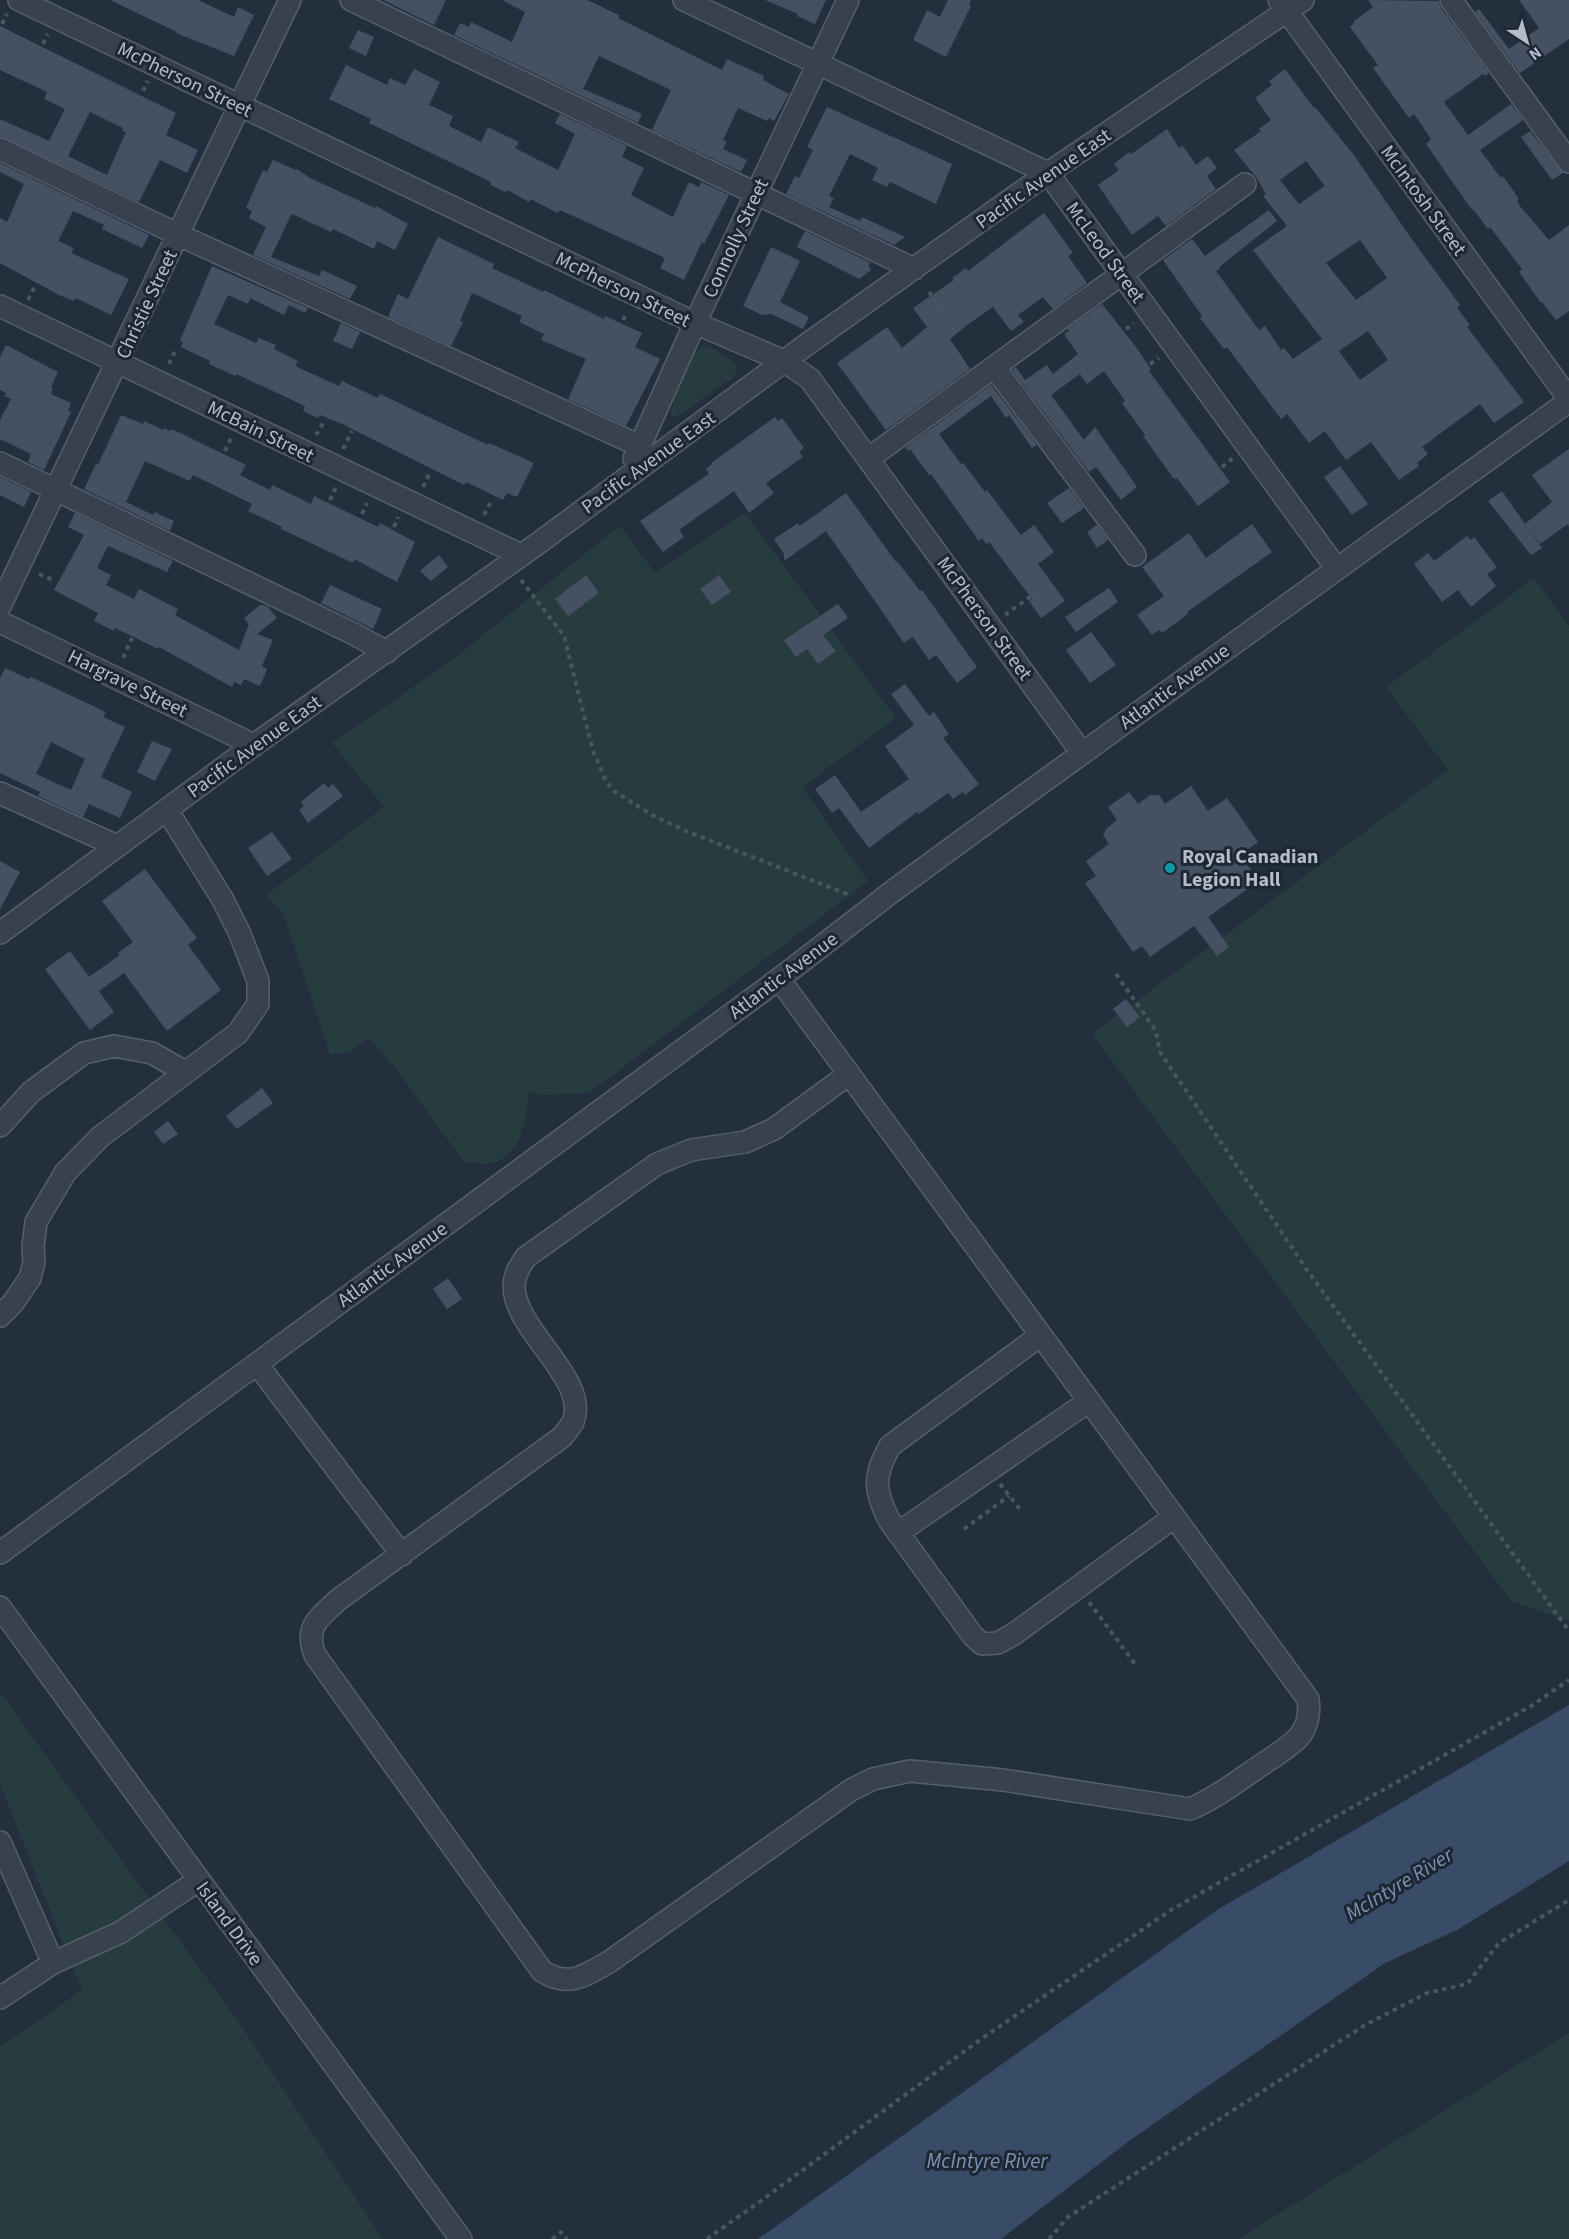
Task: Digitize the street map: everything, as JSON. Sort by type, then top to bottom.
[{"type":"street","name":"Christie Street","points":[[0,606],[290,0]]},
{"type":"street","points":[[351,0],[914,269]]},
{"type":"street","name":"McLeod Street","points":[[684,0],[1048,173],[1337,569]]},
{"type":"street","name":"Connolly Street","points":[[626,478],[695,323],[848,0]]},
{"type":"street","points":[[1451,0],[1569,162]]},
{"type":"street","name":"Pacific Avenue East","points":[[0,933],[255,745],[515,560],[784,361],[1290,4]]},
{"type":"street","name":"McIntosh Street","points":[[1290,4],[1569,400]]},
{"type":"street","name":"McPherson Street","points":[[13,6],[240,106],[695,323],[784,361],[810,379],[1082,753]]},
{"type":"street","points":[[0,149],[179,235],[640,446]]},
{"type":"street","points":[[868,459],[1245,184]]},
{"type":"street","name":"McBain Street","points":[[0,306],[515,560]]},
{"type":"street","points":[[994,367],[1135,555]]},
{"type":"street","name":"Atlantic Avenue","points":[[0,1553],[779,979],[893,891],[1569,400]]},
{"type":"street","points":[[0,463],[342,628],[387,652]]},
{"type":"street","name":"Hargrave Street","points":[[0,622],[255,745]]},
{"type":"street","points":[[0,794],[117,846]]},
{"type":"street","points":[[0,1316],[13,1303],[30,1278],[34,1262],[36,1222],[65,1173],[100,1137],[238,1033],[258,1004],[258,981],[240,934],[223,900],[167,810]]},
{"type":"street","points":[[779,979],[849,1074],[1041,1335],[1308,1699],[1308,1722],[1299,1737],[1206,1802],[1190,1809],[1003,1780],[945,1774],[910,1771],[873,1779],[851,1790],[609,1962],[580,1978],[566,1980],[552,1978],[542,1971],[315,1655],[310,1633],[317,1620],[338,1600],[562,1437],[573,1422],[574,1397],[530,1327],[516,1300],[514,1286],[517,1270],[526,1257],[657,1164],[691,1150],[746,1142],[774,1130],[849,1074]]},
{"type":"street","points":[[0,1126],[31,1092],[84,1053],[114,1046],[152,1053],[185,1072]]},
{"type":"street","points":[[1041,1335],[890,1446],[882,1460],[876,1482],[879,1500],[898,1533],[982,1644],[998,1642],[1014,1634],[1174,1517]]},
{"type":"street","points":[[258,1364],[402,1555]]},
{"type":"street","points":[[898,1533],[1089,1401]]},
{"type":"street","name":"Island Drive","points":[[0,1607],[461,2239]]},
{"type":"street","points":[[0,1842],[53,1963]]},
{"type":"street","points":[[0,1998],[53,1963],[121,1932],[199,1880]]},
{"type":"path","points":[[2,24],[13,6]]},
{"type":"path","points":[[28,300],[36,284]]},
{"type":"path","points":[[929,292],[943,312]]},
{"type":"path","points":[[623,320],[629,310]]},
{"type":"path","points":[[1126,329],[1134,323]]},
{"type":"path","points":[[168,366],[176,349]]},
{"type":"path","points":[[1150,364],[1160,357]]},
{"type":"path","points":[[316,436],[325,420]]},
{"type":"path","points":[[343,449],[352,431]]},
{"type":"path","points":[[225,451],[231,437]]},
{"type":"path","points":[[1222,467],[1235,457]]},
{"type":"path","points":[[423,487],[430,472]]},
{"type":"path","points":[[330,500],[336,487]]},
{"type":"path","points":[[484,516],[492,500]]},
{"type":"path","points":[[362,513],[368,502]]},
{"type":"path","points":[[394,527],[398,517]]},
{"type":"path","points":[[515,560],[564,636],[593,751],[606,781],[614,791],[652,815],[686,831],[875,906]]},
{"type":"path","points":[[39,573],[55,581]]},
{"type":"path","points":[[1005,615],[1041,589]]},
{"type":"path","points":[[123,658],[132,638]]},
{"type":"path","points":[[1116,974],[1156,1031],[1160,1052],[1307,1270],[1569,1631]]},
{"type":"path","points":[[989,1470],[1022,1512]]},
{"type":"path","points":[[964,1529],[1009,1496]]},
{"type":"path","points":[[1078,1587],[1135,1664]]},
{"type":"path","points":[[707,2239],[984,2037],[1171,1910],[1531,1706],[1569,1680]]},
{"type":"path","points":[[1049,2239],[1068,2217],[1365,2025],[1427,1993],[1467,1984],[1499,1943],[1569,1900]]},
{"type":"path","points":[[552,2239],[561,2232],[567,2239]]},
{"type":"green space","points":[[704,346],[718,351],[731,361],[737,368],[734,377],[673,417],[670,415],[680,376],[689,359]]},
{"type":"green space","points":[[745,513],[896,718],[802,787],[868,881],[589,1093],[540,1095],[529,1091],[521,1133],[511,1152],[503,1159],[493,1163],[464,1162],[394,1066],[368,1038],[349,1053],[330,1054],[283,913],[265,896],[384,807],[332,743],[448,663],[620,526],[655,573]]},
{"type":"green space","points":[[1534,578],[1569,626],[1569,1621],[1511,1601],[1092,1034],[1448,770],[1386,687]]},
{"type":"green space","points":[[0,1692],[240,2024],[383,2239],[0,2239],[0,2047],[82,1990],[0,1784]]},
{"type":"green space","points":[[1569,2033],[1569,2239],[1238,2239]]},
{"type":"water","name":"McIntyre River","points":[[1569,1705],[1569,1861],[1457,1930],[1385,1963],[1129,2141],[1001,2239],[758,2239],[1217,1910]]},
{"type":"building","points":[[110,0],[198,0],[234,17],[238,7],[254,15],[234,56],[176,33]]},
{"type":"building","points":[[383,0],[446,0],[434,25]]},
{"type":"building","points":[[502,0],[587,0],[722,70],[727,59],[764,76],[763,80],[789,94],[774,121],[769,118],[767,121],[738,108],[723,140],[727,142],[723,149],[747,160],[741,172],[652,130],[671,90],[599,56],[583,89],[642,114],[638,123],[454,35],[460,23],[469,27],[471,22],[512,42],[525,12]]},
{"type":"building","points":[[765,0],[826,0],[815,24]]},
{"type":"building","points":[[948,0],[971,0],[969,5],[971,6],[946,57],[913,40],[927,10],[940,17]]},
{"type":"building","points":[[1368,0],[1438,1],[1489,73],[1485,76],[1483,74],[1444,102],[1468,135],[1511,104],[1523,120],[1480,150],[1501,178],[1503,176],[1519,199],[1517,200],[1519,205],[1549,240],[1569,225],[1569,311],[1556,320],[1519,272],[1522,269],[1490,227],[1488,229],[1472,210],[1426,144],[1431,139],[1414,114],[1409,118],[1373,68],[1378,65],[1350,27],[1353,22],[1373,7]]},
{"type":"building","points":[[1519,0],[1569,0],[1569,39],[1520,73],[1475,12],[1479,9],[1509,49],[1539,28]]},
{"type":"building","points":[[0,26],[176,113],[166,135],[198,150],[187,173],[160,160],[139,202],[0,136],[0,119],[49,141],[65,109],[44,99],[47,92],[0,70]],"holes":[[[90,112],[123,128],[122,131],[126,132],[107,175],[68,156]]]},
{"type":"building","points":[[358,30],[374,37],[366,56],[349,48]]},
{"type":"building","points":[[346,65],[387,85],[390,78],[405,85],[414,69],[440,82],[429,105],[453,116],[449,126],[481,142],[488,127],[519,142],[515,148],[558,170],[575,134],[555,123],[560,114],[627,146],[622,157],[644,168],[631,195],[673,217],[689,182],[699,187],[701,182],[729,195],[704,244],[702,242],[684,280],[660,268],[665,258],[560,210],[558,213],[530,199],[529,202],[507,190],[506,192],[490,185],[491,182],[369,123],[371,119],[329,99]]},
{"type":"building","points":[[1285,69],[1354,155],[1460,305],[1457,308],[1470,325],[1467,327],[1524,402],[1494,423],[1480,404],[1422,447],[1428,454],[1417,463],[1419,466],[1399,480],[1371,442],[1346,460],[1325,431],[1309,443],[1287,414],[1281,419],[1227,347],[1224,349],[1200,318],[1202,316],[1163,260],[1192,239],[1205,256],[1269,210],[1277,221],[1216,271],[1259,330],[1265,326],[1281,350],[1284,348],[1293,359],[1322,339],[1253,250],[1287,226],[1263,196],[1266,194],[1256,177],[1234,150],[1261,131],[1259,129],[1271,120],[1255,98],[1272,85],[1269,81]],"holes":[[[1306,161],[1325,186],[1299,204],[1280,180]],[[1360,240],[1387,278],[1356,300],[1326,263]],[[1368,331],[1388,360],[1360,380],[1339,351]]]},
{"type":"building","points":[[827,107],[952,164],[936,204],[890,182],[887,187],[872,180],[878,168],[850,154],[829,196],[834,198],[829,207],[860,221],[862,217],[905,237],[894,245],[786,194],[795,176],[799,178],[813,150],[807,147]]},
{"type":"building","points":[[1167,129],[1179,148],[1183,146],[1196,165],[1208,156],[1217,168],[1207,176],[1216,189],[1166,226],[1158,216],[1132,235],[1098,185],[1119,170],[1114,164]]},
{"type":"building","points":[[1530,131],[1563,173],[1552,180],[1521,137]]},
{"type":"building","points":[[273,160],[297,169],[310,178],[375,208],[376,206],[408,224],[395,250],[377,241],[374,249],[333,229],[331,232],[292,214],[271,257],[319,276],[322,270],[357,286],[350,299],[253,255],[266,227],[249,218],[252,211],[246,208],[263,170],[267,172]]},
{"type":"building","points":[[0,163],[149,235],[142,248],[102,229],[104,225],[73,211],[58,241],[74,248],[71,253],[129,279],[111,315],[76,298],[74,301],[59,295],[0,263],[0,218],[7,222],[24,184],[0,172]]},
{"type":"building","points":[[1044,213],[1073,253],[1068,256],[1087,283],[1053,309],[1043,297],[1018,315],[1024,322],[1011,331],[993,307],[967,325],[950,339],[970,369],[886,430],[837,363],[887,327],[902,348],[927,327],[913,308],[954,280],[952,278],[966,268],[968,271]]},
{"type":"building","points":[[805,231],[871,263],[868,265],[871,270],[859,279],[797,247]]},
{"type":"building","points":[[438,237],[494,264],[492,268],[543,292],[544,290],[604,319],[605,316],[642,333],[635,347],[660,359],[626,426],[568,399],[586,359],[541,340],[544,334],[519,322],[522,316],[479,296],[472,293],[460,321],[463,322],[451,346],[388,317],[398,294],[408,299]]},
{"type":"building","points":[[771,247],[800,261],[780,302],[809,317],[803,329],[771,314],[762,315],[743,306]]},
{"type":"building","points":[[212,266],[308,308],[305,313],[289,305],[284,315],[250,298],[248,304],[228,295],[214,324],[256,343],[259,338],[276,345],[274,349],[298,361],[295,366],[339,386],[342,381],[378,398],[380,394],[488,445],[489,443],[534,463],[517,497],[507,493],[503,500],[466,482],[464,485],[342,424],[320,415],[318,418],[303,411],[305,406],[209,364],[210,361],[181,347],[183,342],[180,340]]},
{"type":"building","points":[[1102,304],[1136,347],[1151,369],[1149,371],[1230,482],[1198,506],[1177,478],[1174,479],[1143,436],[1145,435],[1122,403],[1125,401],[1104,371],[1087,384],[1080,374],[1051,395],[1084,440],[1095,427],[1137,487],[1121,500],[1096,467],[1089,472],[1012,370],[1016,367],[1025,380],[1047,365],[1053,374],[1078,354],[1064,334],[1069,331],[1067,329]]},
{"type":"building","points":[[341,323],[360,332],[352,349],[333,341]]},
{"type":"building","points":[[6,345],[58,372],[51,387],[53,388],[51,394],[71,403],[68,411],[71,412],[44,470],[28,462],[31,454],[0,439],[0,420],[11,399],[4,396],[6,393],[0,390],[0,357]]},
{"type":"building","points":[[991,385],[1037,445],[1032,448],[1009,415],[1006,418],[991,396],[939,434],[985,492],[987,490],[1021,535],[1034,525],[1054,552],[1038,564],[1065,601],[1041,618],[1029,601],[1032,599],[989,542],[986,544],[982,538],[979,541],[931,474],[929,475],[910,449],[908,451],[906,447]]},
{"type":"building","points":[[121,415],[143,424],[144,421],[163,430],[164,428],[170,431],[172,429],[246,465],[240,475],[270,490],[272,485],[311,504],[314,496],[378,527],[380,523],[415,542],[397,582],[354,559],[353,563],[281,529],[282,527],[248,511],[252,504],[193,475],[190,481],[145,461],[126,502],[153,515],[154,512],[174,521],[170,531],[84,489]]},
{"type":"building","points":[[775,417],[778,421],[782,418],[804,448],[799,452],[803,457],[766,483],[774,493],[749,513],[734,491],[679,530],[684,537],[663,552],[640,521],[709,474],[706,469],[711,463]]},
{"type":"building","points":[[1569,449],[1569,527],[1568,524],[1540,544],[1525,524],[1552,502],[1532,475]]},
{"type":"building","points":[[1340,466],[1368,504],[1352,515],[1324,477]]},
{"type":"building","points":[[0,477],[31,492],[24,507],[0,495]]},
{"type":"building","points":[[1069,488],[1084,508],[1062,523],[1047,503]]},
{"type":"building","points":[[1502,491],[1542,548],[1531,555],[1488,501]]},
{"type":"building","points":[[846,493],[896,562],[920,591],[922,590],[977,667],[957,683],[936,655],[929,660],[913,637],[904,643],[826,531],[784,561],[784,554],[774,539],[798,523],[800,526]]},
{"type":"building","points":[[75,513],[173,561],[167,572],[108,546],[97,568],[111,575],[106,585],[134,599],[139,589],[178,609],[175,615],[239,650],[249,624],[244,618],[260,605],[267,606],[277,618],[257,634],[273,640],[262,666],[267,669],[260,686],[244,679],[241,685],[234,682],[232,687],[159,647],[158,649],[115,628],[114,631],[94,621],[98,613],[54,590],[84,535],[68,527]]},
{"type":"building","points":[[1252,524],[1272,552],[1187,612],[1188,614],[1162,633],[1159,630],[1152,635],[1137,615],[1164,596],[1142,567],[1189,533],[1206,558]]},
{"type":"building","points":[[1097,525],[1108,540],[1097,548],[1087,532]]},
{"type":"building","points":[[1467,536],[1471,540],[1474,537],[1497,567],[1487,574],[1496,586],[1471,607],[1458,590],[1442,602],[1414,564],[1428,553],[1434,561]]},
{"type":"building","points":[[439,555],[448,567],[431,581],[420,571]]},
{"type":"building","points":[[586,575],[599,593],[568,616],[555,599]]},
{"type":"building","points":[[719,575],[731,592],[712,605],[700,589]]},
{"type":"building","points":[[330,585],[382,609],[373,629],[321,603]]},
{"type":"building","points":[[1109,588],[1118,602],[1076,632],[1065,617]]},
{"type":"building","points":[[838,604],[848,618],[823,635],[836,651],[818,664],[807,649],[796,657],[784,640]]},
{"type":"building","points":[[1091,632],[1116,665],[1090,683],[1066,650]]},
{"type":"building","points":[[5,668],[29,679],[31,677],[106,712],[103,717],[125,727],[101,777],[132,792],[120,818],[89,804],[83,817],[38,796],[40,792],[0,773],[0,678]],"holes":[[[51,742],[85,759],[71,790],[36,774]]]},
{"type":"building","points":[[905,684],[929,716],[934,712],[949,734],[943,738],[979,784],[965,795],[963,792],[953,799],[948,793],[919,814],[917,812],[869,848],[839,808],[832,813],[815,789],[835,775],[861,812],[909,779],[885,746],[914,725],[891,694]]},
{"type":"building","points":[[152,741],[172,749],[155,781],[137,772]]},
{"type":"building","points":[[324,783],[328,788],[333,784],[343,796],[308,823],[299,810],[304,806],[301,802]]},
{"type":"building","name":"Royal Canadian Legion Hall","points":[[1191,786],[1208,811],[1227,798],[1258,842],[1240,855],[1259,881],[1208,917],[1229,947],[1217,956],[1194,926],[1150,957],[1142,946],[1133,952],[1085,883],[1096,876],[1086,861],[1109,844],[1103,835],[1107,828],[1117,820],[1108,807],[1129,792],[1138,804],[1150,795],[1159,795],[1165,804]]},
{"type":"building","points":[[272,832],[292,859],[267,876],[248,848]]},
{"type":"building","points":[[0,861],[20,872],[0,909]]},
{"type":"building","points":[[145,869],[197,938],[188,945],[221,990],[167,1031],[124,973],[99,991],[114,1012],[90,1030],[45,969],[70,951],[89,977],[120,955],[118,953],[133,942],[102,901]]},
{"type":"building","points":[[1126,999],[1140,1017],[1127,1027],[1113,1009]]},
{"type":"building","points":[[262,1088],[273,1103],[237,1129],[226,1116]]},
{"type":"building","points":[[168,1121],[178,1134],[163,1144],[154,1132]]},
{"type":"building","points":[[448,1278],[462,1299],[447,1309],[433,1289]]},
{"type":"place","name":"Royal Canadian Legion Hall","points":[[1170,868]]}]
